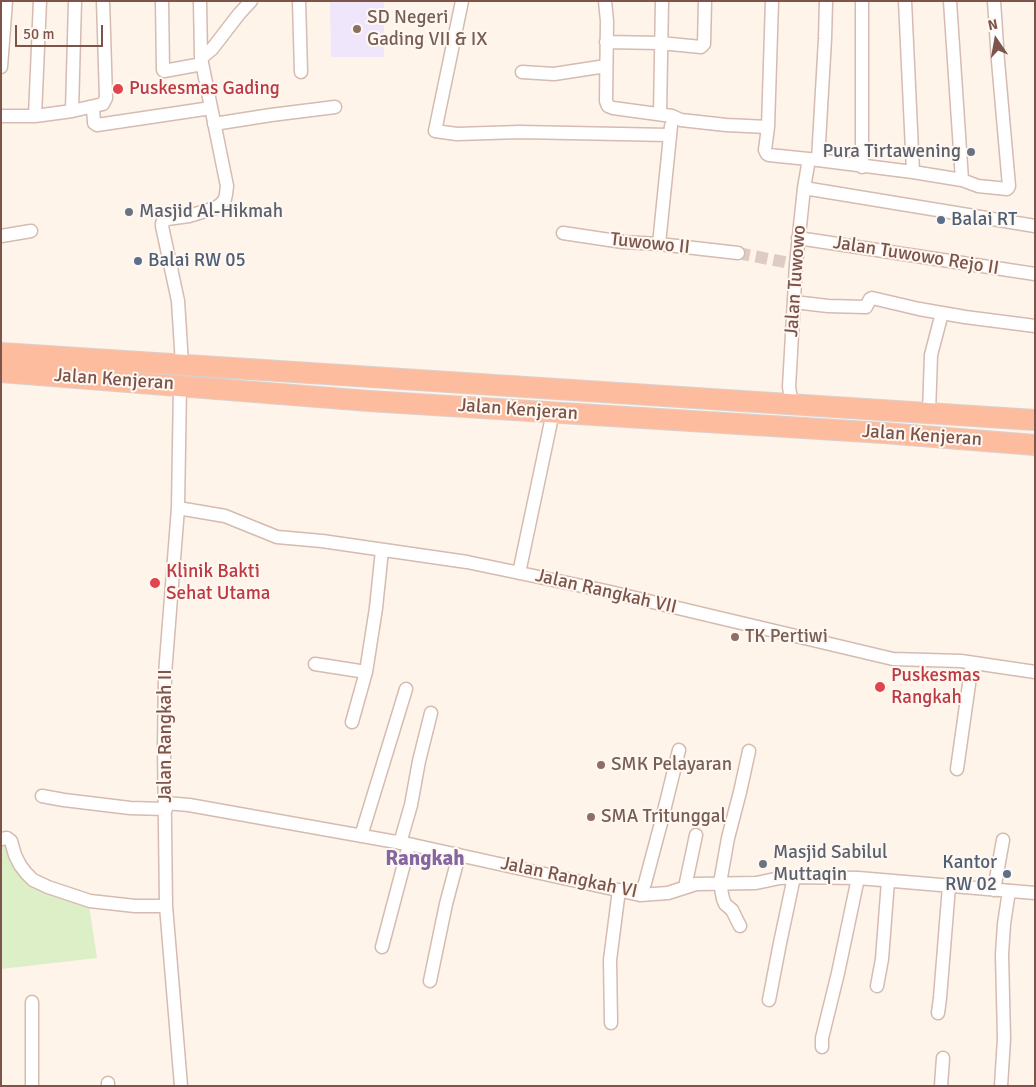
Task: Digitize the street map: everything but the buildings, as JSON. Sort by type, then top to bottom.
[{"type":"highway","name":"Jalan Kenjeran","points":[[1,353],[1035,420]]},
{"type":"highway","name":"Jalan Kenjeran","points":[[1,372],[369,401],[1035,444]]},
{"type":"street","points":[[1,66],[6,1]]},
{"type":"street","points":[[35,116],[40,1]]},
{"type":"street","points":[[72,111],[76,1]]},
{"type":"street","points":[[1,116],[35,116],[72,111],[103,104],[106,98],[104,1]]},
{"type":"street","points":[[162,1],[164,71],[201,61],[251,1]]},
{"type":"street","points":[[182,364],[178,301],[162,223],[167,219],[189,216],[216,208],[225,199],[227,186],[201,61],[200,1]]},
{"type":"street","points":[[298,1],[301,72]]},
{"type":"street","points":[[462,1],[435,131],[457,134],[520,132],[669,135]]},
{"type":"street","points":[[604,1],[607,21],[606,101],[608,106],[666,115],[681,120],[768,127]]},
{"type":"street","points":[[659,244],[669,135],[660,43],[662,1]]},
{"type":"street","points":[[606,42],[660,43],[701,47],[704,44],[705,1]]},
{"type":"street","points":[[772,1],[766,154],[815,158],[913,172],[962,180],[978,186],[1007,189],[1009,187],[994,1]]},
{"type":"street","name":"Jalan Tuwowo","points":[[792,404],[790,387],[794,302],[792,263],[798,238],[804,188],[815,158],[826,40],[826,1]]},
{"type":"street","points":[[862,1],[862,166]]},
{"type":"street","points":[[905,1],[913,172]]},
{"type":"street","points":[[950,1],[962,180]]},
{"type":"street","points":[[522,72],[554,74],[606,66]]},
{"type":"street","points":[[93,106],[94,123],[97,125],[211,108]]},
{"type":"street","points":[[214,124],[335,107]]},
{"type":"street","points":[[804,188],[1035,226]]},
{"type":"street","points":[[1,236],[31,231]]},
{"type":"street","name":"Tuwowo II","points":[[563,233],[623,242],[738,253]]},
{"type":"street","name":"Jalan Tuwowo Rejo II","points":[[798,238],[1035,274]]},
{"type":"street","points":[[794,302],[828,306],[867,307],[872,298],[942,312],[1035,326]]},
{"type":"street","points":[[929,413],[931,355],[942,312]]},
{"type":"street","name":"Jalan Rangkah II","points":[[180,385],[178,508],[165,674],[166,906],[181,1086]]},
{"type":"street","points":[[519,573],[553,412]]},
{"type":"street","name":"Jalan Rangkah VII","points":[[178,508],[226,516],[277,537],[467,562],[606,591],[893,659],[961,661],[1035,672]]},
{"type":"street","points":[[352,722],[366,672],[376,608],[382,550]]},
{"type":"street","points":[[957,769],[972,663]]},
{"type":"street","points":[[315,664],[366,672]]},
{"type":"street","points":[[361,836],[406,689]]},
{"type":"street","points":[[382,947],[419,762],[431,713]]},
{"type":"street","points":[[640,895],[645,883],[679,750]]},
{"type":"street","points":[[740,926],[732,910],[725,904],[720,883],[728,838],[749,751]]},
{"type":"street","name":"Jalan Rangkah VI","points":[[42,796],[130,808],[189,805],[404,844],[640,895],[668,893],[696,884],[756,883],[780,878],[858,878],[1035,893]]},
{"type":"street","points":[[685,888],[696,835]]},
{"type":"street","points":[[1,839],[6,838],[10,840],[20,866],[26,873],[33,880],[48,887],[90,901],[135,906],[166,906]]},
{"type":"street","points":[[994,890],[1003,840]]},
{"type":"street","points":[[430,981],[446,904],[459,855]]},
{"type":"street","points":[[769,1000],[794,878]]},
{"type":"street","points":[[822,1047],[822,1038],[838,974],[858,878]]},
{"type":"street","points":[[878,986],[888,881]]},
{"type":"street","points":[[938,1013],[949,886]]},
{"type":"street","points":[[610,1023],[610,960],[620,890]]},
{"type":"street","points":[[1001,1086],[1004,1039],[1002,954],[1009,891]]},
{"type":"street","points":[[32,1002],[32,1086]]},
{"type":"street","points":[[941,1086],[943,1058]]},
{"type":"shaded area","name":"SD Negeri Gading VII & IX","points":[[330,1],[384,1],[384,57],[331,57]]},
{"type":"green space","points":[[7,843],[17,866],[89,905],[97,958],[1,969],[1,844]]},
{"type":"tunnel","points":[[738,253],[789,263]]},
{"type":"place","name":"SD Negeri Gading VII & IX","points":[[357,29]]},
{"type":"place","name":"Puskesmas Gading","points":[[118,89]]},
{"type":"place","name":"Pura Tirtawening","points":[[971,152]]},
{"type":"place","name":"Masjid Al-Hikmah","points":[[129,212]]},
{"type":"place","name":"Balai RT","points":[[941,220]]},
{"type":"place","name":"Balai RW 05","points":[[138,261]]},
{"type":"place","name":"Klinik Bakti Sehat Utama","points":[[155,583]]},
{"type":"place","name":"TK Pertiwi","points":[[735,637]]},
{"type":"place","name":"Puskesmas Rangkah","points":[[880,687]]},
{"type":"place","name":"SMK Pelayaran","points":[[601,765]]},
{"type":"place","name":"SMA Tritunggal","points":[[591,817]]},
{"type":"place","name":"Masjid Sabilul Muttaqin","points":[[763,864]]},
{"type":"place","name":"Kantor RW 02","points":[[1007,874]]},
{"type":"district","name":"Rangkah","points":[[425,859]]}]
